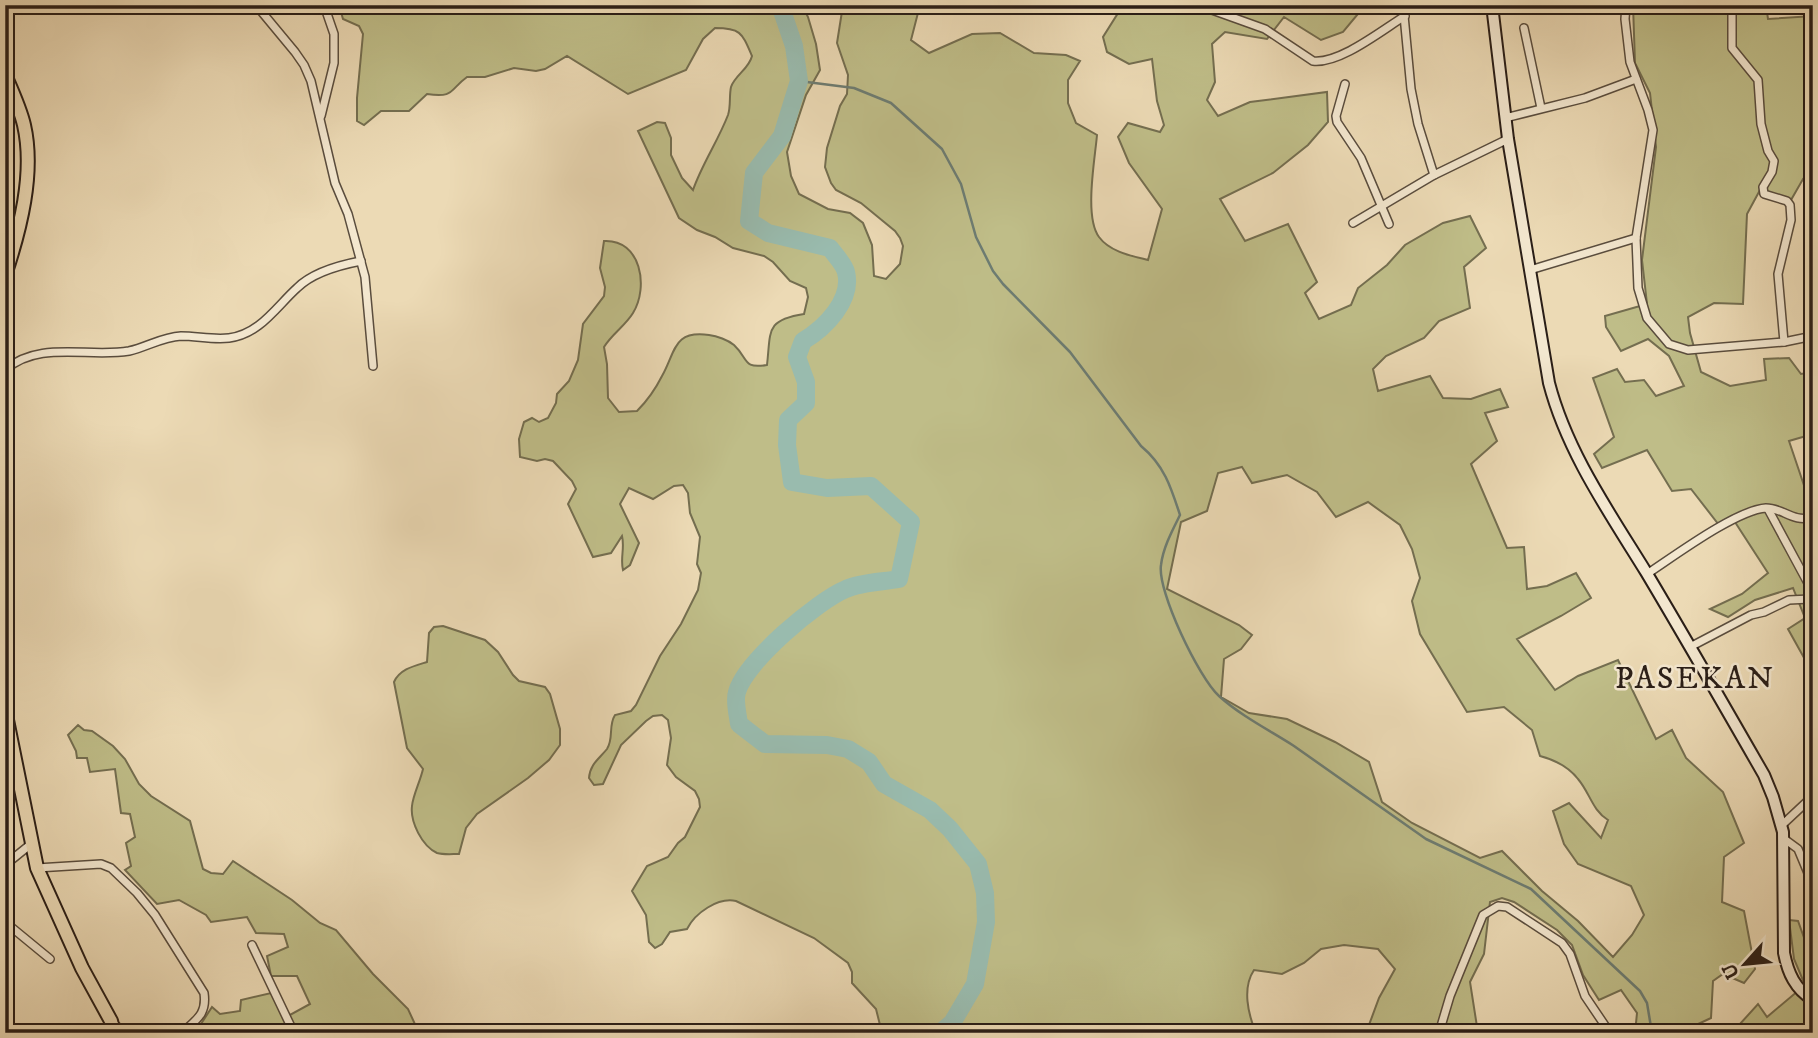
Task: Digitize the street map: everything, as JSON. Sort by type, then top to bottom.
[{"type":"main road","points":[[5,75],[23,122],[27,150],[26,187],[5,275]]},
{"type":"main road","points":[[5,710],[37,868],[112,1027]]},
{"type":"street","points":[[256,5],[304,65],[311,81],[335,183],[348,214],[365,277],[373,366]]},
{"type":"street","points":[[321,116],[334,63],[334,34],[324,5]]},
{"type":"street","points":[[1206,5],[1212,10],[1265,29],[1313,61],[1320,62],[1343,54],[1405,16]]},
{"type":"street","points":[[1404,5],[1418,124],[1434,174]]},
{"type":"street","points":[[1492,5],[1508,139],[1549,383],[1560,418],[1589,479],[1764,775],[1782,825],[1784,953],[1787,970],[1796,985],[1813,1000]]},
{"type":"street","points":[[1626,5],[1630,62],[1653,130],[1636,238],[1638,288],[1647,318],[1669,344],[1688,350],[1784,342],[1813,336]]},
{"type":"street","points":[[1732,5],[1732,48],[1758,80],[1761,124],[1768,151],[1774,161],[1772,172],[1763,187],[1764,194],[1787,201],[1790,205],[1791,220],[1778,274],[1784,342]]},
{"type":"street","points":[[1524,28],[1541,108]]},
{"type":"street","points":[[1505,118],[1586,98],[1636,79]]},
{"type":"street","points":[[1345,84],[1336,116],[1337,122],[1362,158],[1389,223]]},
{"type":"street","points":[[1353,222],[1434,174],[1508,139]]},
{"type":"street","points":[[1530,270],[1636,238]]},
{"type":"street","points":[[5,370],[20,359],[49,352],[118,352],[179,336],[229,338],[241,335],[262,323],[297,287],[331,270],[361,261]]},
{"type":"street","points":[[1647,574],[1747,513],[1768,508],[1799,520],[1813,517]]},
{"type":"street","points":[[1768,508],[1809,585],[1813,616]]},
{"type":"street","points":[[1690,647],[1751,615],[1789,600],[1810,599]]},
{"type":"street","points":[[1782,825],[1813,796]]},
{"type":"street","points":[[1783,838],[1798,849],[1813,885]]},
{"type":"street","points":[[5,865],[31,844]]},
{"type":"street","points":[[37,868],[101,864],[120,875],[137,893],[155,915],[204,993],[206,1004],[203,1013],[182,1033]]},
{"type":"street","points":[[1439,1033],[1450,996],[1483,915],[1498,906],[1514,911],[1562,943],[1570,954],[1585,996],[1610,1033]]},
{"type":"street","points":[[5,922],[50,959]]},
{"type":"street","points":[[252,945],[294,1033]]},
{"type":"street","points":[[112,1027],[126,1033]]},
{"type":"shaded area","points":[[339,5],[802,5],[816,44],[820,70],[806,95],[787,152],[791,176],[799,194],[828,209],[850,213],[863,223],[872,245],[874,276],[886,279],[900,264],[903,246],[900,238],[861,203],[836,190],[825,167],[827,148],[840,106],[847,94],[848,75],[837,43],[843,5],[920,5],[911,40],[929,53],[972,34],[1000,33],[1034,53],[1066,55],[1080,61],[1068,80],[1068,103],[1076,123],[1097,135],[1091,202],[1095,228],[1099,237],[1109,246],[1122,253],[1148,260],[1162,209],[1129,163],[1118,137],[1128,123],[1160,132],[1164,125],[1157,101],[1152,59],[1129,64],[1107,52],[1103,37],[1120,10],[1142,5],[1369,5],[1362,9],[1343,32],[1321,40],[1284,17],[1267,39],[1225,32],[1212,44],[1215,82],[1207,100],[1218,116],[1250,102],[1327,92],[1328,122],[1308,145],[1273,173],[1220,199],[1245,241],[1288,224],[1317,282],[1305,293],[1319,319],[1351,305],[1358,288],[1387,265],[1405,245],[1443,223],[1470,216],[1486,248],[1464,267],[1470,308],[1439,321],[1424,338],[1386,356],[1373,369],[1378,391],[1430,376],[1443,398],[1471,399],[1500,389],[1508,407],[1485,413],[1497,441],[1471,464],[1507,548],[1524,547],[1527,589],[1547,586],[1576,573],[1591,598],[1517,639],[1555,690],[1578,676],[1618,660],[1656,739],[1672,730],[1686,758],[1723,792],[1744,843],[1724,857],[1722,902],[1744,911],[1755,969],[1744,983],[1723,974],[1713,981],[1711,1018],[1679,1033],[1635,1033],[1637,1013],[1621,990],[1599,1000],[1583,975],[1572,945],[1557,930],[1514,902],[1502,898],[1490,902],[1484,954],[1470,982],[1478,1033],[1366,1033],[1379,998],[1395,969],[1378,949],[1344,945],[1321,949],[1304,963],[1282,974],[1254,970],[1248,985],[1247,1001],[1256,1033],[882,1033],[876,1009],[852,983],[852,972],[848,963],[814,938],[736,901],[722,901],[708,908],[696,917],[687,929],[670,932],[662,944],[655,948],[649,942],[646,915],[632,891],[647,866],[668,857],[685,837],[700,807],[695,791],[676,777],[667,765],[671,738],[668,720],[662,715],[653,716],[621,745],[603,784],[594,785],[589,778],[593,765],[609,745],[615,715],[631,711],[636,705],[660,656],[681,624],[698,590],[701,573],[697,564],[700,537],[690,513],[688,493],[683,485],[674,486],[653,499],[629,488],[620,504],[639,543],[630,565],[623,570],[622,536],[611,553],[593,557],[568,504],[576,489],[572,481],[553,461],[520,457],[519,439],[524,422],[532,418],[539,422],[548,418],[556,403],[557,394],[569,381],[578,360],[583,324],[604,296],[605,287],[600,268],[604,241],[617,242],[634,256],[641,278],[638,302],[633,313],[604,347],[608,398],[619,412],[637,411],[644,403],[682,339],[697,334],[719,337],[734,345],[753,366],[767,365],[772,329],[782,320],[804,314],[808,297],[806,288],[790,281],[773,262],[764,256],[733,248],[679,218],[638,131],[657,122],[665,123],[671,138],[671,155],[682,178],[693,190],[728,115],[731,87],[752,56],[740,33],[715,28],[703,39],[686,70],[628,94],[567,56],[545,69],[536,71],[514,68],[485,77],[467,77],[447,94],[427,94],[409,111],[381,111],[364,125],[357,121],[363,34],[359,26],[343,19]],"holes":[[[1242,467],[1252,483],[1287,475],[1317,492],[1336,517],[1368,502],[1400,525],[1412,549],[1420,578],[1412,601],[1420,634],[1467,712],[1504,707],[1532,730],[1540,756],[1570,770],[1598,811],[1608,820],[1601,838],[1569,803],[1553,811],[1564,844],[1578,864],[1631,886],[1644,915],[1632,935],[1613,957],[1502,851],[1480,858],[1412,823],[1382,802],[1369,762],[1287,719],[1249,713],[1221,697],[1224,659],[1241,649],[1252,635],[1239,625],[1167,589],[1181,522],[1207,511],[1218,473]]]},
{"type":"shaded area","points":[[1633,5],[1766,5],[1768,19],[1813,16],[1813,184],[1803,179],[1791,200],[1760,190],[1747,214],[1743,304],[1714,303],[1688,317],[1701,372],[1730,386],[1766,380],[1764,359],[1789,358],[1801,374],[1813,372],[1813,434],[1789,441],[1813,512],[1813,674],[1788,629],[1805,618],[1793,588],[1755,600],[1728,617],[1710,609],[1742,594],[1768,573],[1733,519],[1719,525],[1691,489],[1672,491],[1647,450],[1602,468],[1594,454],[1614,437],[1593,378],[1617,369],[1625,382],[1644,380],[1656,396],[1684,386],[1669,356],[1648,339],[1621,351],[1606,327],[1605,316],[1647,304],[1642,260],[1656,147],[1650,93],[1635,63]]},
{"type":"shaded area","points":[[443,626],[485,640],[498,652],[519,681],[545,687],[550,694],[560,729],[560,745],[549,760],[477,814],[466,828],[459,854],[440,854],[432,850],[415,826],[412,806],[423,769],[407,748],[394,682],[404,671],[427,662],[429,633],[434,627]]},
{"type":"shaded area","points":[[78,725],[113,746],[125,759],[139,784],[151,796],[190,821],[203,869],[223,874],[233,861],[292,900],[320,923],[336,930],[373,974],[408,1009],[419,1033],[200,1033],[197,1030],[212,1007],[220,1014],[240,1011],[241,1000],[271,993],[290,1015],[310,1004],[297,976],[271,976],[267,956],[288,947],[284,934],[256,933],[247,917],[211,922],[206,915],[179,900],[157,904],[125,870],[131,866],[126,843],[135,837],[130,814],[121,813],[115,769],[90,772],[87,758],[77,758],[68,735]]},
{"type":"shaded area","points":[[1789,920],[1798,921],[1807,946],[1813,945],[1813,1033],[1726,1033],[1740,1024],[1758,1004],[1767,1017],[1805,985],[1794,959]]},
{"type":"waterway","points":[[780,5],[794,46],[799,81],[782,136],[754,173],[749,221],[768,233],[830,248],[845,269],[847,282],[841,303],[828,321],[803,341],[797,357],[806,382],[806,403],[788,420],[787,445],[792,482],[827,488],[871,486],[911,522],[899,579],[846,589],[801,619],[767,649],[743,679],[736,696],[737,712],[739,724],[765,744],[827,745],[848,749],[869,762],[884,784],[930,810],[950,829],[978,864],[985,893],[986,922],[975,984],[952,1023],[940,1033]]},
{"type":"waterway","points":[[799,81],[854,88],[891,103],[942,149],[961,184],[976,237],[993,271],[1070,352],[1141,446],[1156,461],[1170,486],[1180,515],[1162,559],[1166,594],[1181,634],[1201,672],[1219,696],[1426,839],[1531,889],[1640,991],[1647,1003],[1652,1033]]},
{"type":"district","name":"PASEKAN","points":[[1695,679]]}]
